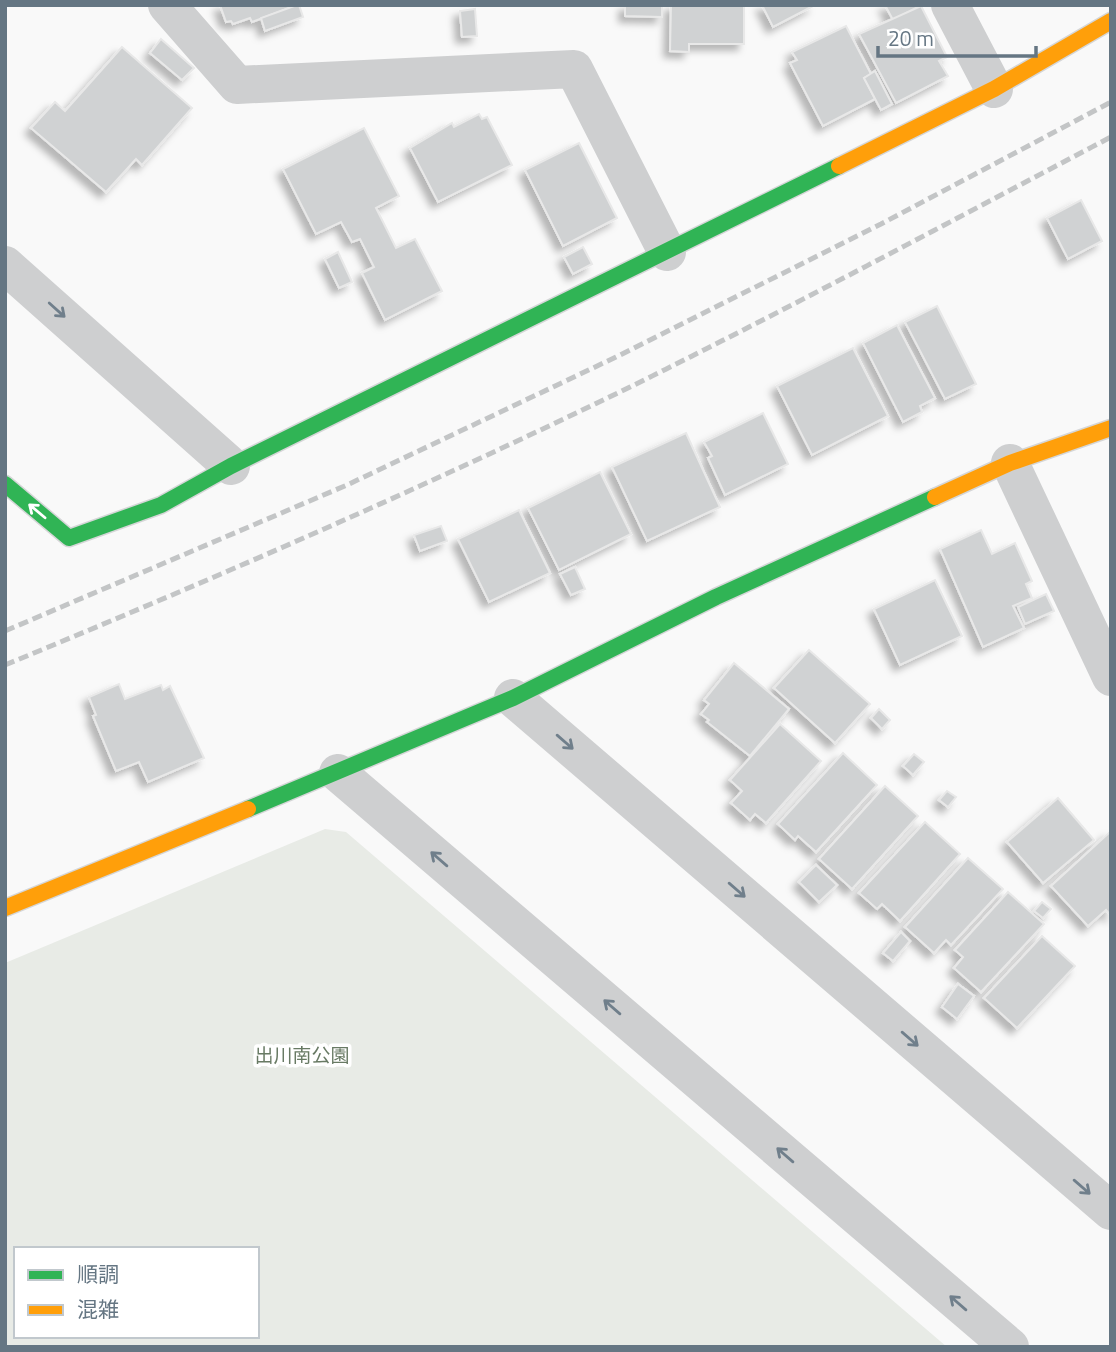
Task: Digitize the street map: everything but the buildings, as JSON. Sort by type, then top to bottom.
[{"type":"street","points":[[167,5],[237,85],[574,69],[667,252]]},
{"type":"street","points":[[950,5],[994,89]]},
{"type":"street","points":[[5,484],[69,537],[161,505],[231,466],[994,89],[1111,21]]},
{"type":"street","points":[[5,265],[231,466]]},
{"type":"street","points":[[5,908],[338,773],[513,698],[716,597],[1010,463],[1111,428]]},
{"type":"street","points":[[1010,463],[1111,677]]},
{"type":"street","points":[[513,698],[1111,1212]]},
{"type":"street","points":[[338,773],[1006,1346]]},
{"type":"green space","name":"出川南公園","points":[[325,829],[346,832],[947,1347],[5,1347],[5,963]]},
{"type":"railway","points":[[5,631],[347,485],[616,357],[881,224],[1111,102]]},
{"type":"railway","points":[[5,665],[320,531],[553,424],[751,326],[1111,137]]},
{"type":"traffic: fast","points":[[5,484],[69,538],[161,505],[231,466],[839,166]]},
{"type":"traffic: fast","points":[[248,809],[513,698],[716,597],[935,497]]},
{"type":"traffic: slow","points":[[839,166],[994,89],[1111,21]]},
{"type":"traffic: slow","points":[[935,497],[1010,463],[1111,428]]},
{"type":"traffic: slow","points":[[5,908],[248,809]]}]
